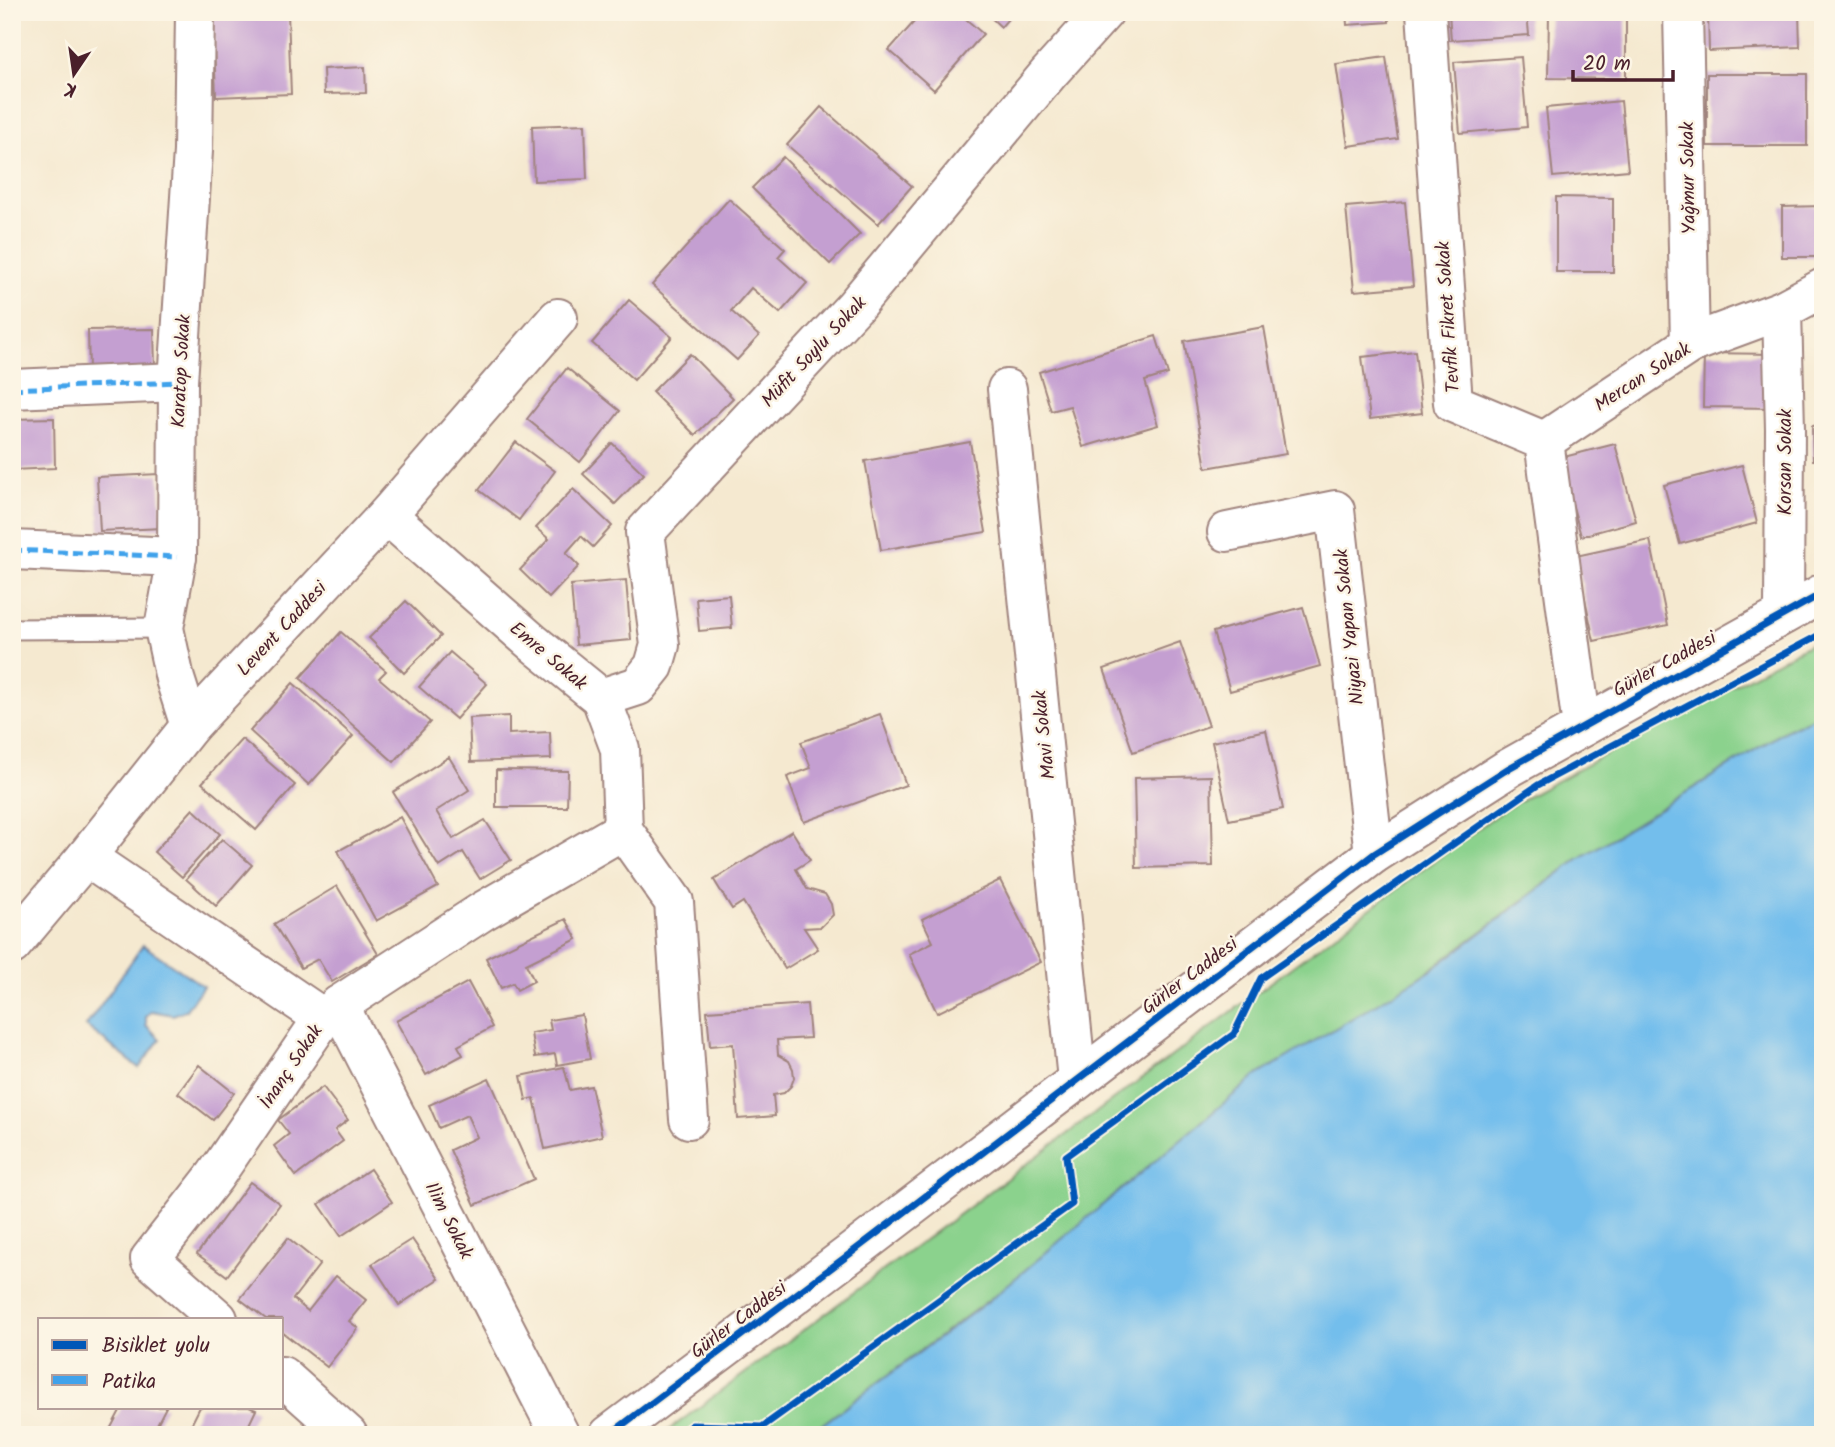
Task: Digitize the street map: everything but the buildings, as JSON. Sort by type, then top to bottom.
[{"type":"street","name":"Karatop Sokak","points":[[190,726],[175,679],[164,628],[177,557],[178,382],[193,152],[195,12]]},
{"type":"street","name":"Müfit Soylu Sokak","points":[[601,698],[638,686],[654,666],[660,645],[645,532],[855,306],[1049,73],[1104,12]]},
{"type":"street","name":"Tevfik Fikret Sokak","points":[[1426,12],[1453,403],[1544,441]]},
{"type":"street","name":"Yağmur Sokak","points":[[1684,12],[1689,344]]},
{"type":"street","name":"Mercan Sokak","points":[[1544,441],[1689,344],[1782,310],[1823,288]]},
{"type":"street","name":"Korsan Sokak","points":[[1782,310],[1785,429],[1784,614]]},
{"type":"street","name":"Levent Caddesi","points":[[12,945],[190,726],[387,515],[558,318]]},
{"type":"street","points":[[12,389],[178,382]]},
{"type":"street","name":"Mavi Sokak","points":[[1007,389],[1077,1080]]},
{"type":"street","points":[[1544,441],[1582,727]]},
{"type":"street","name":"Niyazi Yapan Sokak","points":[[1227,532],[1335,510],[1374,854]]},
{"type":"street","name":"Emre Sokak","points":[[387,515],[532,642],[601,698],[620,749],[623,830]]},
{"type":"street","points":[[12,550],[177,557]]},
{"type":"street","name":"Gürler Caddesi","points":[[609,1435],[1374,854],[1509,768],[1823,593]]},
{"type":"street","points":[[623,830],[674,902],[689,1119]]},
{"type":"street","name":"İnanç Sokak","points":[[217,1318],[150,1259],[215,1176],[331,1011],[483,911],[623,830]]},
{"type":"street","name":"Ilim Sokak","points":[[86,857],[331,1011],[560,1435]]},
{"type":"street","points":[[284,1378],[348,1435]]},
{"type":"lane","points":[[12,629],[164,628]]},
{"type":"green space","points":[[1823,637],[1823,713],[1787,730],[1577,860],[808,1435],[662,1435],[1503,810]]},
{"type":"water","points":[[1823,713],[1823,1435],[808,1435],[987,1302],[1256,1076],[1429,972],[1577,860],[1787,730]]},
{"type":"water","points":[[143,945],[203,986],[186,1010],[173,1015],[152,1011],[146,1016],[146,1025],[160,1039],[139,1068],[86,1026]]},
{"type":"marked path","points":[[12,389],[178,382]]},
{"type":"marked path","points":[[12,550],[177,557]]},
{"type":"cycle path","points":[[609,1435],[1374,854],[1509,768],[1823,593]]},
{"type":"cycle path","points":[[679,1435],[692,1425],[762,1427],[1072,1204],[1066,1156],[1234,1034],[1261,978],[1538,785],[1823,633]]}]
